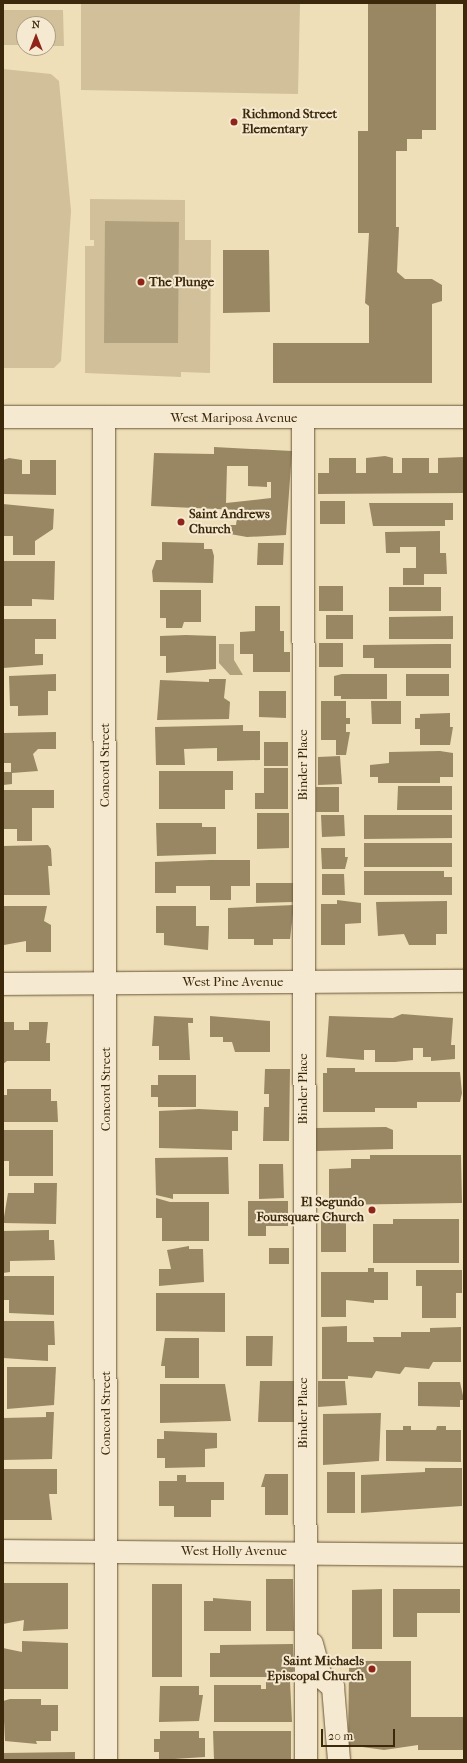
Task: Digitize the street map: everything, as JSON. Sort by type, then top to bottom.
[{"type":"street","name":"West Mariposa Avenue","points":[[3,417],[464,417]]},
{"type":"street","name":"Concord Street","points":[[104,417],[106,1760]]},
{"type":"street","name":"Binder Place","points":[[303,418],[303,1551],[306,1760]]},
{"type":"street","name":"West Pine Avenue","points":[[3,984],[464,982]]},
{"type":"street","name":"West Holly Avenue","points":[[3,1552],[303,1551],[464,1555]]},
{"type":"street","points":[[304,1612],[321,1677],[333,1687],[339,1760]]},
{"type":"shaded area","points":[[81,3],[300,3],[298,94],[81,90]]},
{"type":"shaded area","points":[[3,10],[63,10],[64,46],[56,46],[56,16],[16,16],[16,45],[3,45]]},
{"type":"shaded area","points":[[3,69],[51,74],[59,81],[71,211],[61,361],[54,368],[3,368]]},
{"type":"shaded area","points":[[90,199],[185,200],[185,240],[211,240],[210,373],[181,372],[181,377],[85,373],[85,246],[94,246],[94,240],[90,240]]},
{"type":"shaded area","name":"The Plunge","points":[[105,221],[179,222],[178,343],[104,343]]},
{"type":"shaded area","points":[[219,644],[234,644],[234,660],[243,675],[230,675],[219,663]]},
{"type":"building","points":[[368,3],[436,3],[436,130],[422,130],[422,139],[407,139],[407,151],[396,151],[396,227],[399,227],[397,272],[405,279],[432,279],[442,285],[442,301],[432,304],[432,383],[273,383],[273,343],[369,343],[369,306],[365,303],[369,233],[358,233],[358,131],[368,131]]},
{"type":"building","points":[[223,250],[269,250],[270,312],[223,313]]},
{"type":"building","points":[[214,447],[292,451],[286,535],[247,537],[230,534],[230,525],[236,525],[238,510],[151,506],[154,453],[214,454]],"holes":[[[227,466],[248,466],[248,486],[267,487],[267,482],[271,482],[271,498],[226,503]]]},
{"type":"building","points":[[385,456],[393,458],[393,473],[402,473],[402,458],[429,458],[429,473],[438,473],[438,458],[464,457],[464,493],[318,494],[318,473],[329,473],[329,458],[356,458],[356,473],[366,473],[366,458]]},
{"type":"building","points":[[9,458],[22,460],[22,474],[30,474],[30,460],[56,460],[56,495],[3,494],[3,460]]},
{"type":"building","points":[[320,501],[345,501],[345,524],[320,524]]},
{"type":"building","points":[[369,503],[453,503],[453,520],[445,520],[445,526],[373,526]]},
{"type":"building","points":[[3,504],[54,509],[53,529],[35,541],[35,555],[13,555],[13,536],[3,536]]},
{"type":"building","points":[[440,531],[440,553],[446,553],[447,574],[424,574],[424,585],[403,585],[403,568],[416,568],[416,547],[400,547],[400,553],[386,553],[385,532]]},
{"type":"building","points":[[162,542],[204,543],[204,549],[212,549],[214,556],[213,583],[153,582],[152,571],[156,560],[162,560]]},
{"type":"building","points":[[258,543],[284,543],[283,565],[257,565]]},
{"type":"building","points":[[3,561],[55,561],[54,600],[32,599],[32,606],[3,606]]},
{"type":"building","points":[[319,586],[343,586],[343,611],[319,611]]},
{"type":"building","points":[[389,587],[441,587],[441,611],[389,611]]},
{"type":"building","points":[[160,590],[201,590],[201,622],[184,622],[182,628],[166,628],[166,618],[160,618]]},
{"type":"building","points":[[255,606],[280,606],[280,631],[284,631],[284,652],[290,652],[290,672],[253,672],[253,654],[240,654],[240,632],[255,631]]},
{"type":"building","points":[[326,615],[353,615],[353,639],[326,639]]},
{"type":"building","points":[[453,616],[453,639],[389,639],[389,617]]},
{"type":"building","points":[[3,619],[56,619],[56,639],[35,639],[35,654],[43,654],[43,665],[3,668]]},
{"type":"building","points":[[160,636],[216,636],[216,669],[166,673],[166,656],[160,656]]},
{"type":"building","points":[[319,643],[343,643],[343,667],[319,667]]},
{"type":"building","points":[[451,644],[451,668],[374,668],[374,658],[363,658],[363,645]]},
{"type":"building","points":[[56,674],[56,691],[48,691],[48,715],[18,716],[18,706],[10,706],[9,676]]},
{"type":"building","points":[[342,674],[387,674],[387,699],[341,699],[341,696],[334,696],[334,676]]},
{"type":"building","points":[[406,674],[449,674],[449,696],[406,696]]},
{"type":"building","points":[[209,679],[226,679],[224,698],[230,702],[229,719],[157,720],[160,680],[209,682]]},
{"type":"building","points":[[259,691],[286,691],[286,718],[259,717]]},
{"type":"building","points":[[321,701],[346,701],[346,718],[350,718],[350,724],[346,724],[346,732],[350,732],[346,755],[336,755],[336,740],[321,740]]},
{"type":"building","points":[[371,701],[401,701],[401,724],[372,724]]},
{"type":"building","points":[[450,713],[450,727],[453,727],[450,745],[420,745],[420,729],[415,729],[415,718],[420,718],[420,714]]},
{"type":"building","points":[[243,725],[243,731],[260,731],[260,760],[217,761],[217,748],[184,749],[185,765],[156,765],[155,727]]},
{"type":"building","points":[[56,732],[56,749],[38,749],[33,754],[38,771],[12,773],[12,784],[3,785],[3,772],[11,772],[11,763],[3,763],[3,733]]},
{"type":"building","points":[[264,742],[288,742],[288,766],[264,766]]},
{"type":"building","points":[[440,751],[453,753],[453,777],[440,777],[440,783],[378,783],[378,777],[370,777],[370,765],[389,763],[389,752]]},
{"type":"building","points":[[340,756],[342,784],[318,785],[318,757]]},
{"type":"building","points":[[264,768],[288,768],[288,809],[255,809],[255,793],[264,793]]},
{"type":"building","points":[[159,771],[233,771],[233,790],[225,790],[225,809],[159,809]]},
{"type":"building","points":[[398,786],[452,786],[452,810],[397,810]]},
{"type":"building","points":[[316,787],[339,787],[339,812],[316,812]]},
{"type":"building","points":[[3,790],[54,790],[54,808],[32,808],[32,841],[17,841],[17,829],[3,829]]},
{"type":"building","points":[[257,813],[289,813],[289,848],[257,849]]},
{"type":"building","points":[[321,815],[344,815],[345,836],[322,837]]},
{"type":"building","points":[[364,815],[452,815],[452,838],[364,839]]},
{"type":"building","points":[[156,823],[202,823],[202,827],[216,827],[216,854],[157,856]]},
{"type":"building","points":[[364,843],[452,843],[452,867],[364,867]]},
{"type":"building","points":[[48,845],[51,849],[52,866],[48,866],[50,895],[3,895],[3,846]]},
{"type":"building","points":[[321,848],[345,848],[345,857],[348,857],[345,869],[322,869]]},
{"type":"building","points":[[250,860],[250,886],[231,886],[231,900],[210,900],[210,886],[176,886],[176,893],[155,893],[155,862]]},
{"type":"building","points":[[364,871],[444,871],[444,877],[452,877],[452,895],[364,895]]},
{"type":"building","points":[[322,874],[344,874],[345,895],[322,895]]},
{"type":"building","points":[[256,883],[293,883],[293,902],[256,903]]},
{"type":"building","points":[[337,900],[361,903],[361,923],[345,924],[345,945],[321,945],[321,904],[337,904]]},
{"type":"building","points":[[447,901],[447,934],[436,934],[436,945],[409,945],[404,934],[378,936],[376,902]]},
{"type":"building","points":[[294,905],[290,939],[273,939],[273,945],[254,945],[254,939],[228,939],[228,908]]},
{"type":"building","points":[[3,906],[47,906],[44,921],[51,925],[51,952],[26,952],[26,941],[4,945]]},
{"type":"building","points":[[156,906],[196,906],[196,926],[209,926],[208,950],[164,945],[164,933],[156,933]]},
{"type":"building","points":[[402,1014],[453,1018],[451,1045],[455,1045],[455,1059],[431,1061],[431,1057],[423,1057],[423,1048],[413,1048],[413,1060],[395,1062],[375,1062],[375,1050],[364,1050],[364,1060],[326,1057],[329,1016],[393,1018]]},
{"type":"building","points":[[154,1016],[193,1018],[193,1023],[188,1023],[190,1060],[159,1060],[159,1046],[152,1046]]},
{"type":"building","points":[[210,1016],[270,1021],[270,1052],[235,1052],[232,1042],[223,1042],[223,1037],[210,1037]]},
{"type":"building","points":[[3,1022],[14,1022],[14,1030],[29,1030],[29,1022],[48,1022],[46,1043],[50,1043],[50,1061],[7,1061],[3,1064]]},
{"type":"building","points":[[327,1068],[355,1068],[355,1072],[460,1072],[462,1093],[460,1102],[417,1102],[417,1108],[375,1108],[375,1112],[323,1112],[323,1073],[327,1073]]},
{"type":"building","points":[[265,1069],[290,1069],[289,1141],[263,1141],[264,1107],[269,1107],[269,1094],[264,1094]]},
{"type":"building","points":[[158,1075],[196,1075],[196,1107],[158,1107],[158,1097],[151,1097],[151,1085],[158,1085]]},
{"type":"building","points":[[7,1089],[51,1089],[51,1101],[57,1101],[58,1122],[3,1122],[3,1095],[7,1095]]},
{"type":"building","points":[[199,1109],[238,1111],[238,1131],[232,1131],[232,1150],[159,1148],[159,1111]]},
{"type":"building","points":[[386,1127],[393,1130],[393,1149],[316,1151],[316,1128]]},
{"type":"building","points":[[3,1130],[53,1130],[53,1176],[9,1176],[9,1161],[3,1161]]},
{"type":"building","points":[[370,1155],[461,1155],[462,1203],[329,1205],[329,1169],[351,1168],[351,1159],[370,1159]]},
{"type":"building","points":[[228,1157],[229,1194],[173,1194],[173,1199],[156,1195],[155,1158]]},
{"type":"building","points":[[259,1164],[283,1164],[284,1198],[259,1199]]},
{"type":"building","points":[[34,1183],[57,1183],[56,1224],[3,1223],[8,1193],[34,1193]]},
{"type":"building","points":[[156,1198],[170,1202],[209,1202],[209,1241],[162,1241],[162,1218],[156,1218]]},
{"type":"building","points":[[248,1201],[288,1201],[288,1226],[266,1226],[266,1236],[248,1236]]},
{"type":"building","points":[[321,1216],[346,1216],[346,1252],[321,1252]]},
{"type":"building","points":[[393,1219],[459,1219],[459,1263],[373,1263],[373,1224],[393,1224]]},
{"type":"building","points":[[49,1230],[49,1240],[54,1240],[55,1260],[10,1261],[10,1272],[3,1273],[3,1231]]},
{"type":"building","points":[[189,1246],[189,1249],[203,1249],[204,1282],[159,1286],[159,1269],[171,1269],[167,1250]]},
{"type":"building","points":[[269,1248],[289,1248],[289,1264],[269,1264]]},
{"type":"building","points":[[368,1268],[374,1268],[374,1272],[388,1272],[388,1300],[374,1300],[374,1303],[346,1300],[346,1317],[321,1317],[321,1272],[368,1272]]},
{"type":"building","points":[[416,1270],[462,1270],[462,1293],[456,1293],[456,1318],[422,1318],[422,1286],[416,1286]]},
{"type":"building","points":[[3,1276],[54,1276],[54,1315],[9,1313],[9,1300],[3,1300]]},
{"type":"building","points":[[156,1293],[225,1293],[225,1332],[156,1331]]},
{"type":"building","points":[[3,1321],[54,1321],[55,1345],[48,1345],[48,1361],[3,1358]]},
{"type":"building","points":[[347,1326],[347,1342],[374,1342],[373,1337],[401,1337],[401,1332],[430,1332],[430,1328],[461,1327],[461,1362],[433,1362],[429,1369],[405,1367],[400,1374],[376,1371],[372,1378],[348,1376],[348,1379],[322,1379],[322,1327]]},
{"type":"building","points":[[246,1336],[273,1336],[272,1366],[246,1366]]},
{"type":"building","points":[[165,1338],[199,1338],[199,1378],[165,1378],[165,1366],[161,1366]]},
{"type":"building","points":[[7,1367],[56,1367],[54,1405],[7,1409]]},
{"type":"building","points":[[260,1381],[294,1381],[294,1422],[258,1422]]},
{"type":"building","points":[[318,1381],[345,1381],[347,1405],[318,1407]]},
{"type":"building","points":[[418,1382],[460,1382],[464,1400],[460,1400],[460,1407],[418,1406]]},
{"type":"building","points":[[160,1384],[225,1384],[231,1421],[160,1423]]},
{"type":"building","points":[[46,1412],[54,1412],[52,1459],[3,1460],[3,1418],[46,1417]]},
{"type":"building","points":[[381,1413],[379,1461],[323,1465],[323,1414]]},
{"type":"building","points":[[403,1426],[411,1426],[411,1430],[436,1430],[437,1426],[446,1426],[446,1430],[461,1430],[461,1462],[386,1461],[386,1430],[403,1430]]},
{"type":"building","points":[[164,1431],[217,1433],[217,1448],[205,1449],[205,1467],[165,1468],[165,1458],[157,1458],[157,1439],[164,1439]]},
{"type":"building","points":[[425,1468],[462,1468],[462,1506],[361,1513],[361,1475],[425,1472]]},
{"type":"building","points":[[3,1469],[57,1469],[57,1494],[49,1494],[52,1520],[3,1520]]},
{"type":"building","points":[[327,1472],[355,1472],[355,1513],[327,1513]]},
{"type":"building","points":[[265,1474],[288,1474],[288,1515],[265,1515],[265,1487],[261,1487]]},
{"type":"building","points":[[177,1475],[186,1475],[186,1482],[224,1482],[224,1500],[211,1500],[211,1517],[174,1517],[174,1506],[159,1506],[159,1481],[177,1481]]},
{"type":"building","points":[[266,1579],[293,1579],[294,1631],[266,1631]]},
{"type":"building","points":[[3,1583],[68,1583],[68,1629],[23,1631],[24,1620],[3,1624]]},
{"type":"building","points":[[152,1584],[182,1584],[182,1677],[152,1677]]},
{"type":"building","points":[[382,1589],[382,1649],[352,1649],[352,1590]]},
{"type":"building","points":[[393,1589],[460,1589],[460,1613],[417,1613],[417,1637],[393,1637]]},
{"type":"building","points":[[213,1598],[251,1601],[251,1631],[204,1631],[204,1601],[213,1601]]},
{"type":"building","points":[[22,1641],[68,1643],[68,1689],[3,1689],[3,1648],[22,1652]]},
{"type":"building","points":[[293,1644],[294,1677],[210,1677],[210,1653],[220,1653],[220,1645]]},
{"type":"building","points":[[356,1661],[411,1661],[411,1717],[464,1717],[464,1750],[418,1750],[418,1745],[384,1750],[348,1745],[349,1668],[356,1668]]},
{"type":"building","points":[[266,1681],[290,1681],[292,1722],[214,1722],[214,1685],[261,1685],[261,1689],[266,1689]]},
{"type":"building","points":[[160,1686],[199,1686],[199,1695],[203,1695],[199,1721],[159,1722]]},
{"type":"building","points":[[10,1699],[41,1699],[41,1705],[58,1705],[58,1731],[51,1731],[51,1741],[36,1741],[37,1744],[5,1741],[3,1701]]},
{"type":"building","points":[[160,1731],[199,1731],[199,1738],[205,1738],[205,1757],[159,1760],[159,1752],[154,1752],[154,1739],[160,1739]]},
{"type":"building","points":[[213,1731],[291,1731],[291,1760],[214,1760]]},
{"type":"building","points":[[75,1752],[75,1760],[3,1760],[3,1753]]},
{"type":"place","name":"Richmond Street Elementary","points":[[234,122]]},
{"type":"place","name":"The Plunge","points":[[141,282]]},
{"type":"place","name":"Saint Andrews Church","points":[[181,522]]},
{"type":"place","name":"El Segundo Foursquare Church","points":[[372,1210]]},
{"type":"place","name":"Saint Michaels Episcopal Church","points":[[372,1669]]}]
